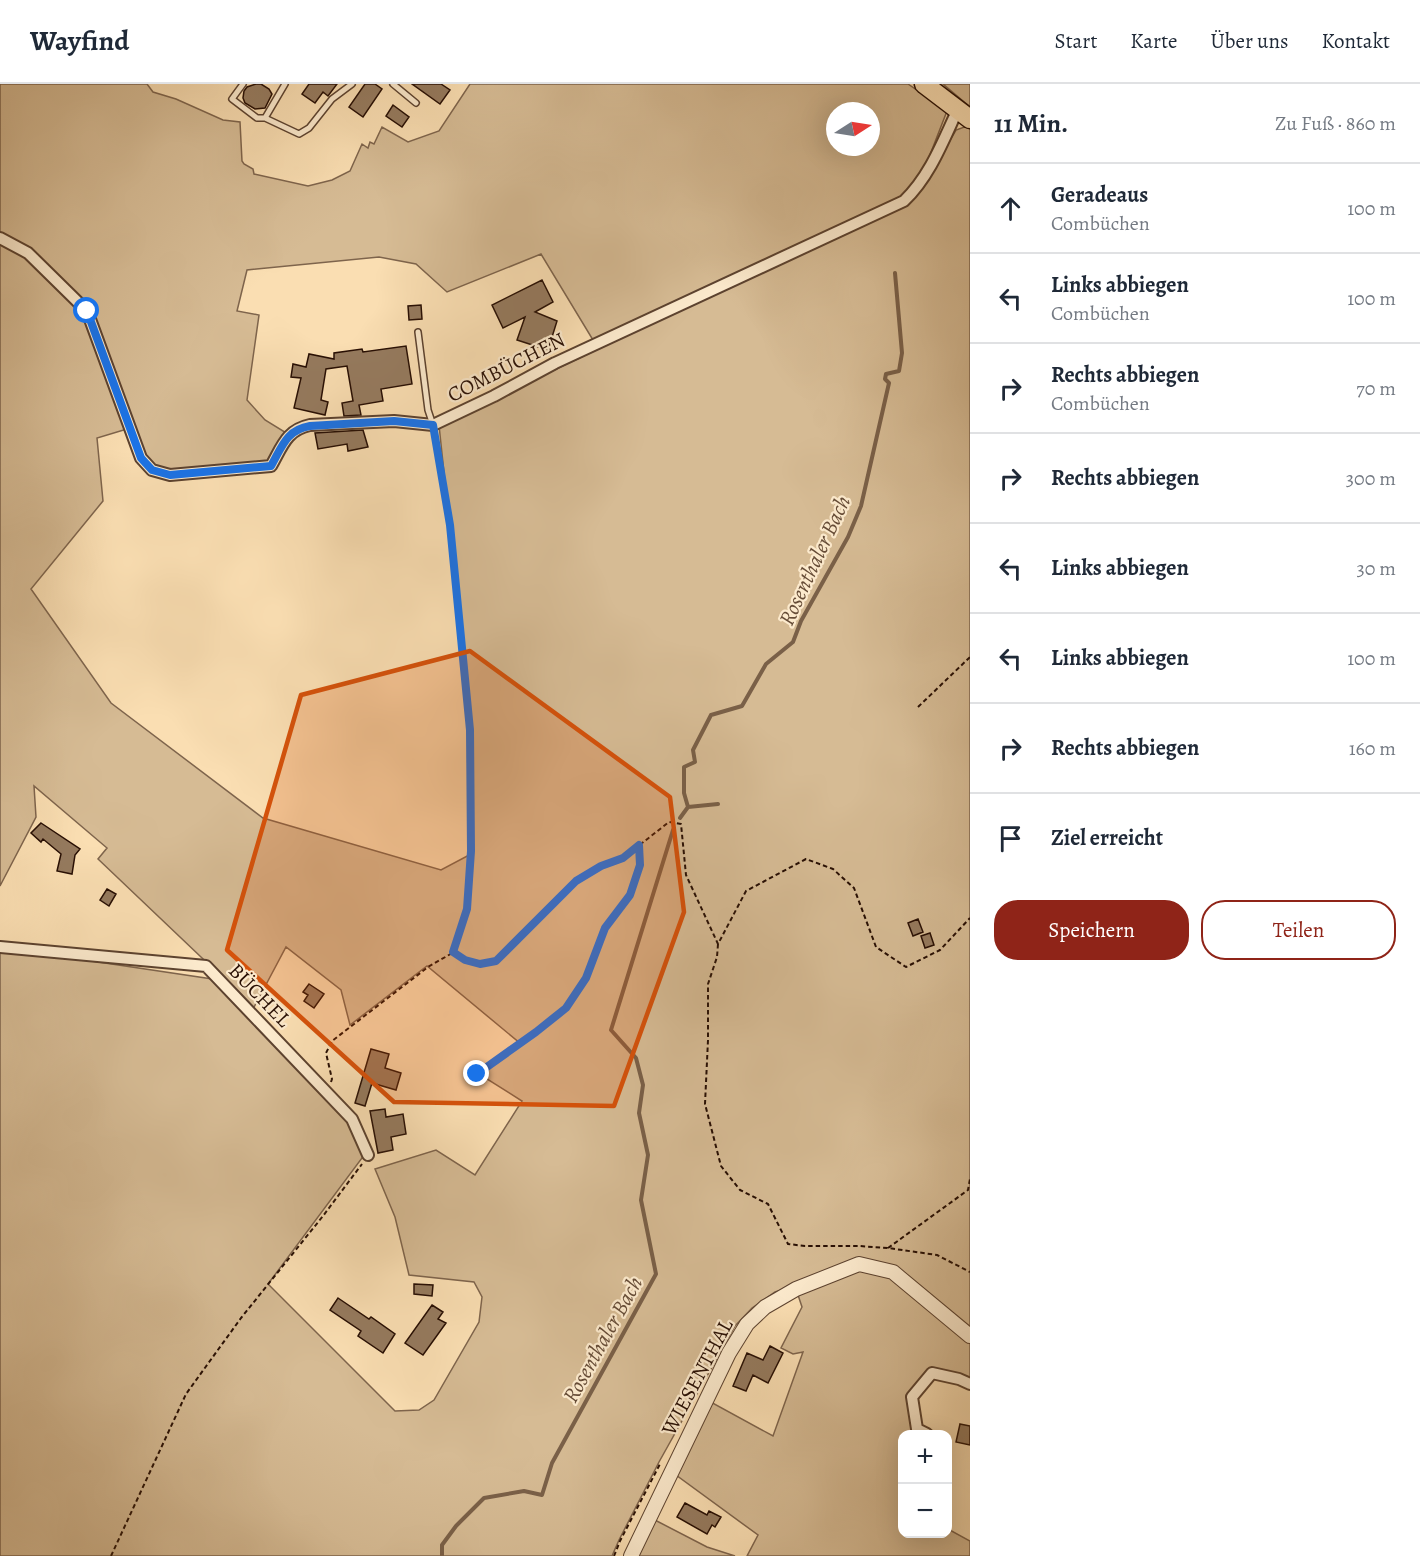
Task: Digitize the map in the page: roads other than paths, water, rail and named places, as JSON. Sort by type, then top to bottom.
[{"type":"main road","points":[[924,84],[964,114]]},
{"type":"street","name":"COMBÜCHEN","points":[[0,238],[28,253],[87,311],[141,458],[152,470],[170,475],[271,466],[289,436],[299,428],[394,421],[433,425],[555,363],[904,201],[925,178],[964,114]]},
{"type":"street","name":"BÜCHEL","points":[[0,947],[206,966],[352,1119],[368,1155]]},
{"type":"street","name":"WIESENTHAL","points":[[631,1556],[729,1353],[747,1324],[765,1307],[796,1289],[859,1264],[892,1272],[970,1336]]},
{"type":"street","points":[[919,1430],[912,1397],[932,1373],[970,1384]]},
{"type":"lane","points":[[243,84],[232,99],[257,118],[265,118],[299,134],[309,128],[332,99],[352,84]]},
{"type":"lane","points":[[265,118],[285,84]]},
{"type":"lane","points":[[393,84],[416,103]]},
{"type":"lane","points":[[418,332],[428,410],[433,425]]},
{"type":"waterway","name":"Rosenthaler Bach","points":[[680,818],[688,807],[684,793],[684,767],[695,762],[693,750],[711,715],[742,706],[766,664],[793,642],[801,621],[848,537],[861,506],[889,383],[885,379],[886,374],[899,371],[902,353],[895,273]]},
{"type":"waterway","points":[[688,807],[718,804]]},
{"type":"waterway","name":"Rosenthaler Bach","points":[[442,1556],[442,1545],[456,1526],[484,1498],[524,1491],[542,1495],[552,1463],[656,1274],[641,1200],[648,1155],[639,1113],[643,1085],[636,1058],[611,1030],[673,830]]}]
